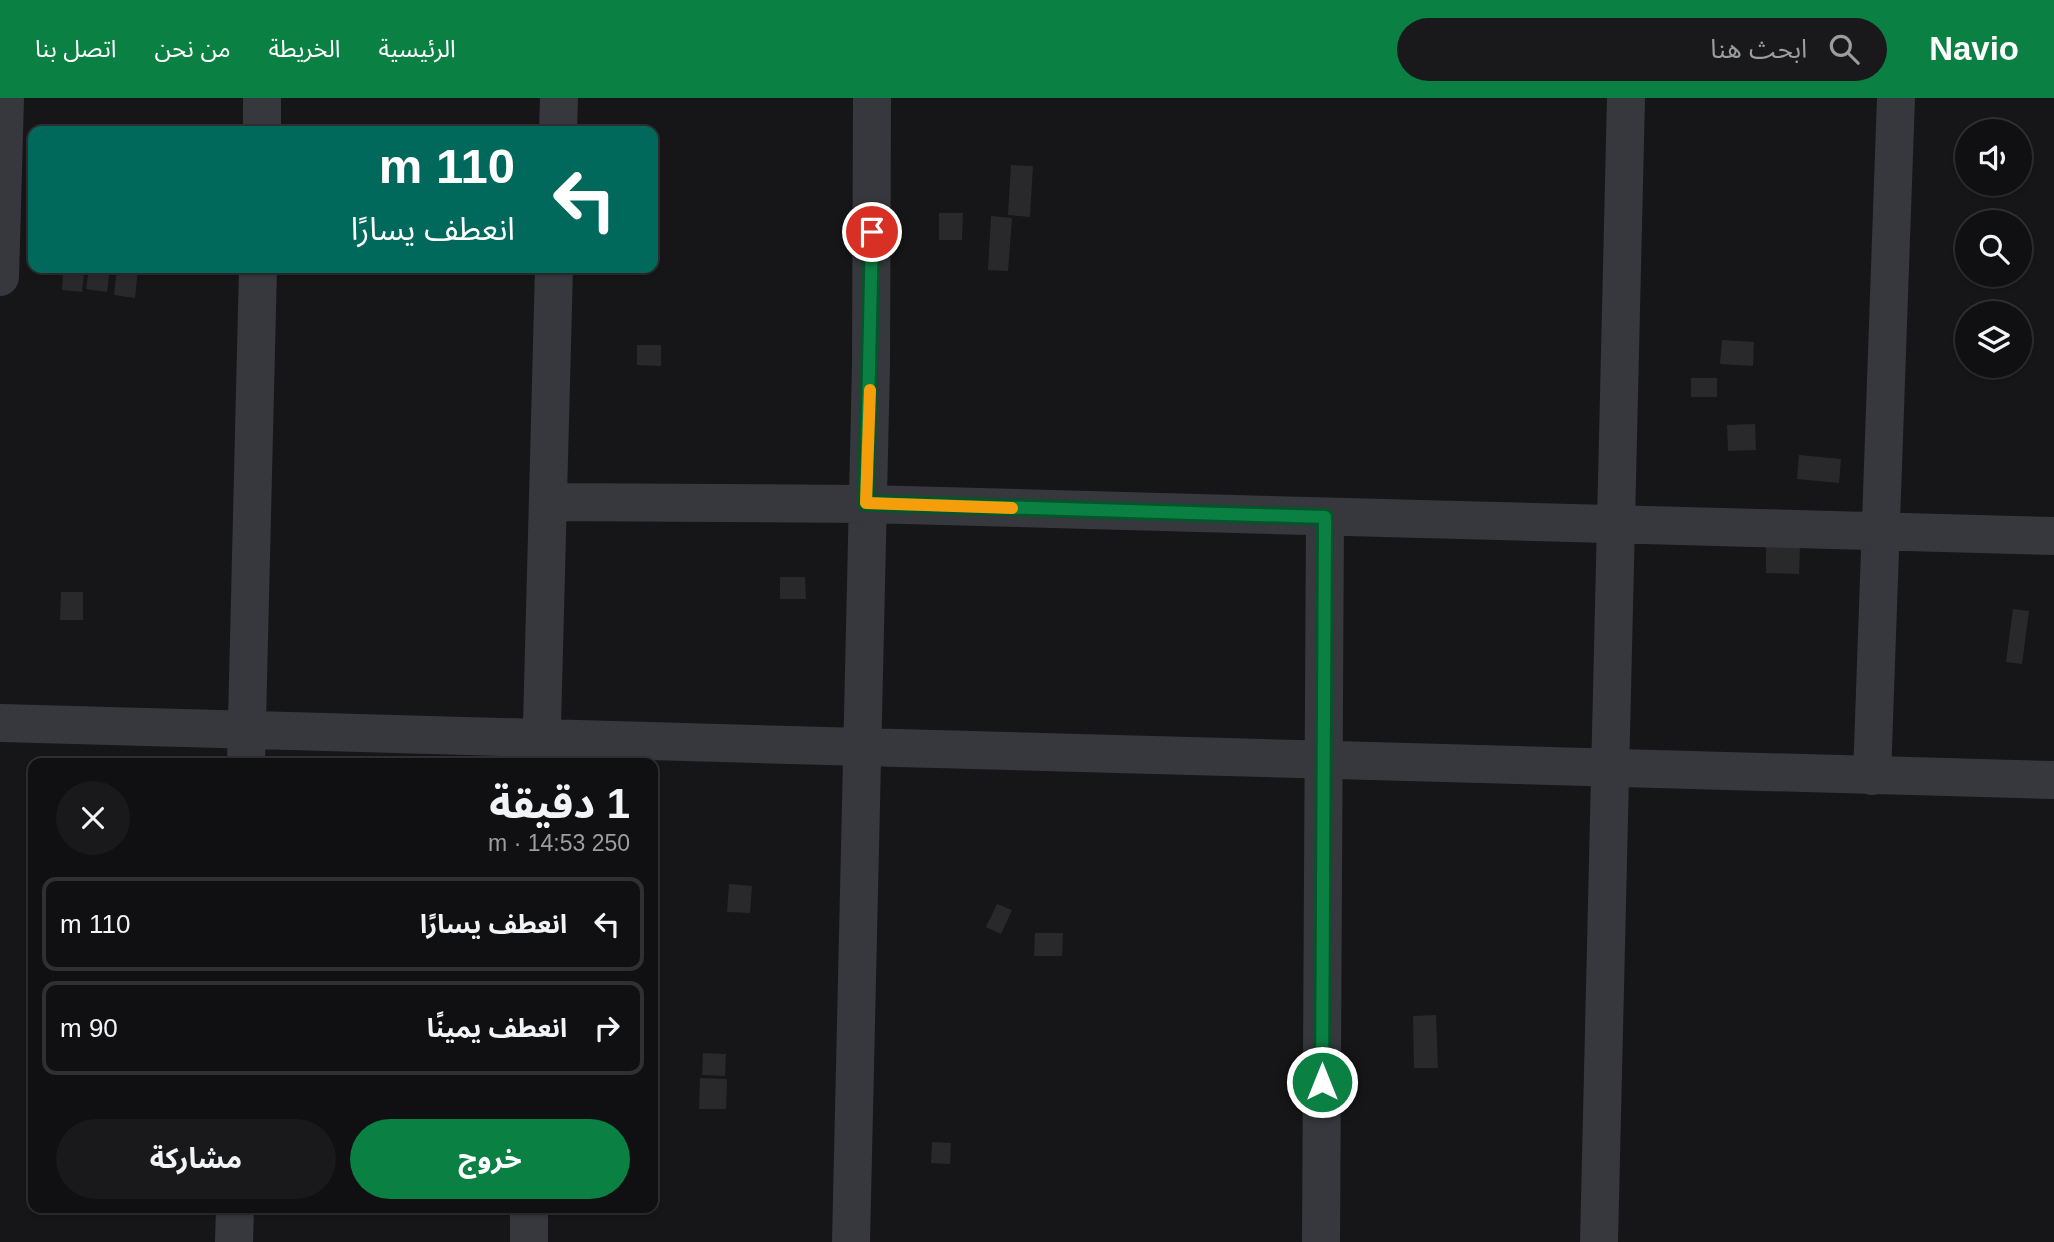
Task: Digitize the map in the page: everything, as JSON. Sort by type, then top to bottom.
[{"type":"street","points":[[0,276],[5,98]]},
{"type":"street","points":[[262,98],[262,126]]},
{"type":"street","points":[[558,126],[559,98]]},
{"type":"street","points":[[851,1242],[871,365],[872,98]]},
{"type":"street","points":[[1599,1242],[1626,98]]},
{"type":"street","points":[[1872,776],[1896,98]]},
{"type":"street","points":[[247,746],[258,273]]},
{"type":"street","points":[[542,750],[554,273]]},
{"type":"street","points":[[548,502],[866,503],[2054,536]]},
{"type":"street","points":[[1321,1242],[1325,517]]},
{"type":"street","points":[[0,723],[247,746],[542,750],[863,747],[2054,780]]},
{"type":"street","points":[[234,1242],[235,1213]]},
{"type":"street","points":[[528,1242],[530,1213]]},
{"type":"building","points":[[1011,165],[1033,166],[1030,217],[1008,215]]},
{"type":"building","points":[[939,213],[963,213],[962,240],[939,240]]},
{"type":"building","points":[[991,216],[1012,218],[1008,271],[988,270]]},
{"type":"building","points":[[63,273],[84,273],[82,292],[62,290]]},
{"type":"building","points":[[88,273],[109,273],[107,292],[86,289]]},
{"type":"building","points":[[116,273],[138,273],[135,298],[114,295]]},
{"type":"building","points":[[1722,340],[1754,342],[1753,366],[1720,364]]},
{"type":"building","points":[[637,345],[661,345],[661,366],[637,365]]},
{"type":"building","points":[[1691,378],[1717,378],[1717,397],[1691,397]]},
{"type":"building","points":[[1755,424],[1756,450],[1728,451],[1727,425]]},
{"type":"building","points":[[1799,455],[1841,459],[1839,483],[1797,479]]},
{"type":"building","points":[[1766,545],[1800,545],[1799,574],[1766,573]]},
{"type":"building","points":[[780,577],[805,577],[806,599],[780,599]]},
{"type":"building","points":[[61,592],[83,592],[83,620],[60,620]]},
{"type":"building","points":[[2013,609],[2029,611],[2022,664],[2006,662]]},
{"type":"building","points":[[729,884],[752,886],[750,913],[727,912]]},
{"type":"building","points":[[997,904],[1012,910],[1001,934],[986,927]]},
{"type":"building","points":[[1035,933],[1063,933],[1062,956],[1034,956]]},
{"type":"building","points":[[1436,1015],[1438,1068],[1414,1068],[1413,1016]]},
{"type":"building","points":[[703,1053],[726,1054],[725,1076],[702,1075]]},
{"type":"building","points":[[700,1078],[727,1079],[726,1109],[699,1109]]},
{"type":"building","points":[[932,1142],[951,1143],[950,1164],[931,1163]]},
{"type":"slow traffic","points":[[870,390],[866,503],[1012,508]]},
{"type":"route","points":[[872,232],[866,503],[1325,517],[1322,1082]]}]
